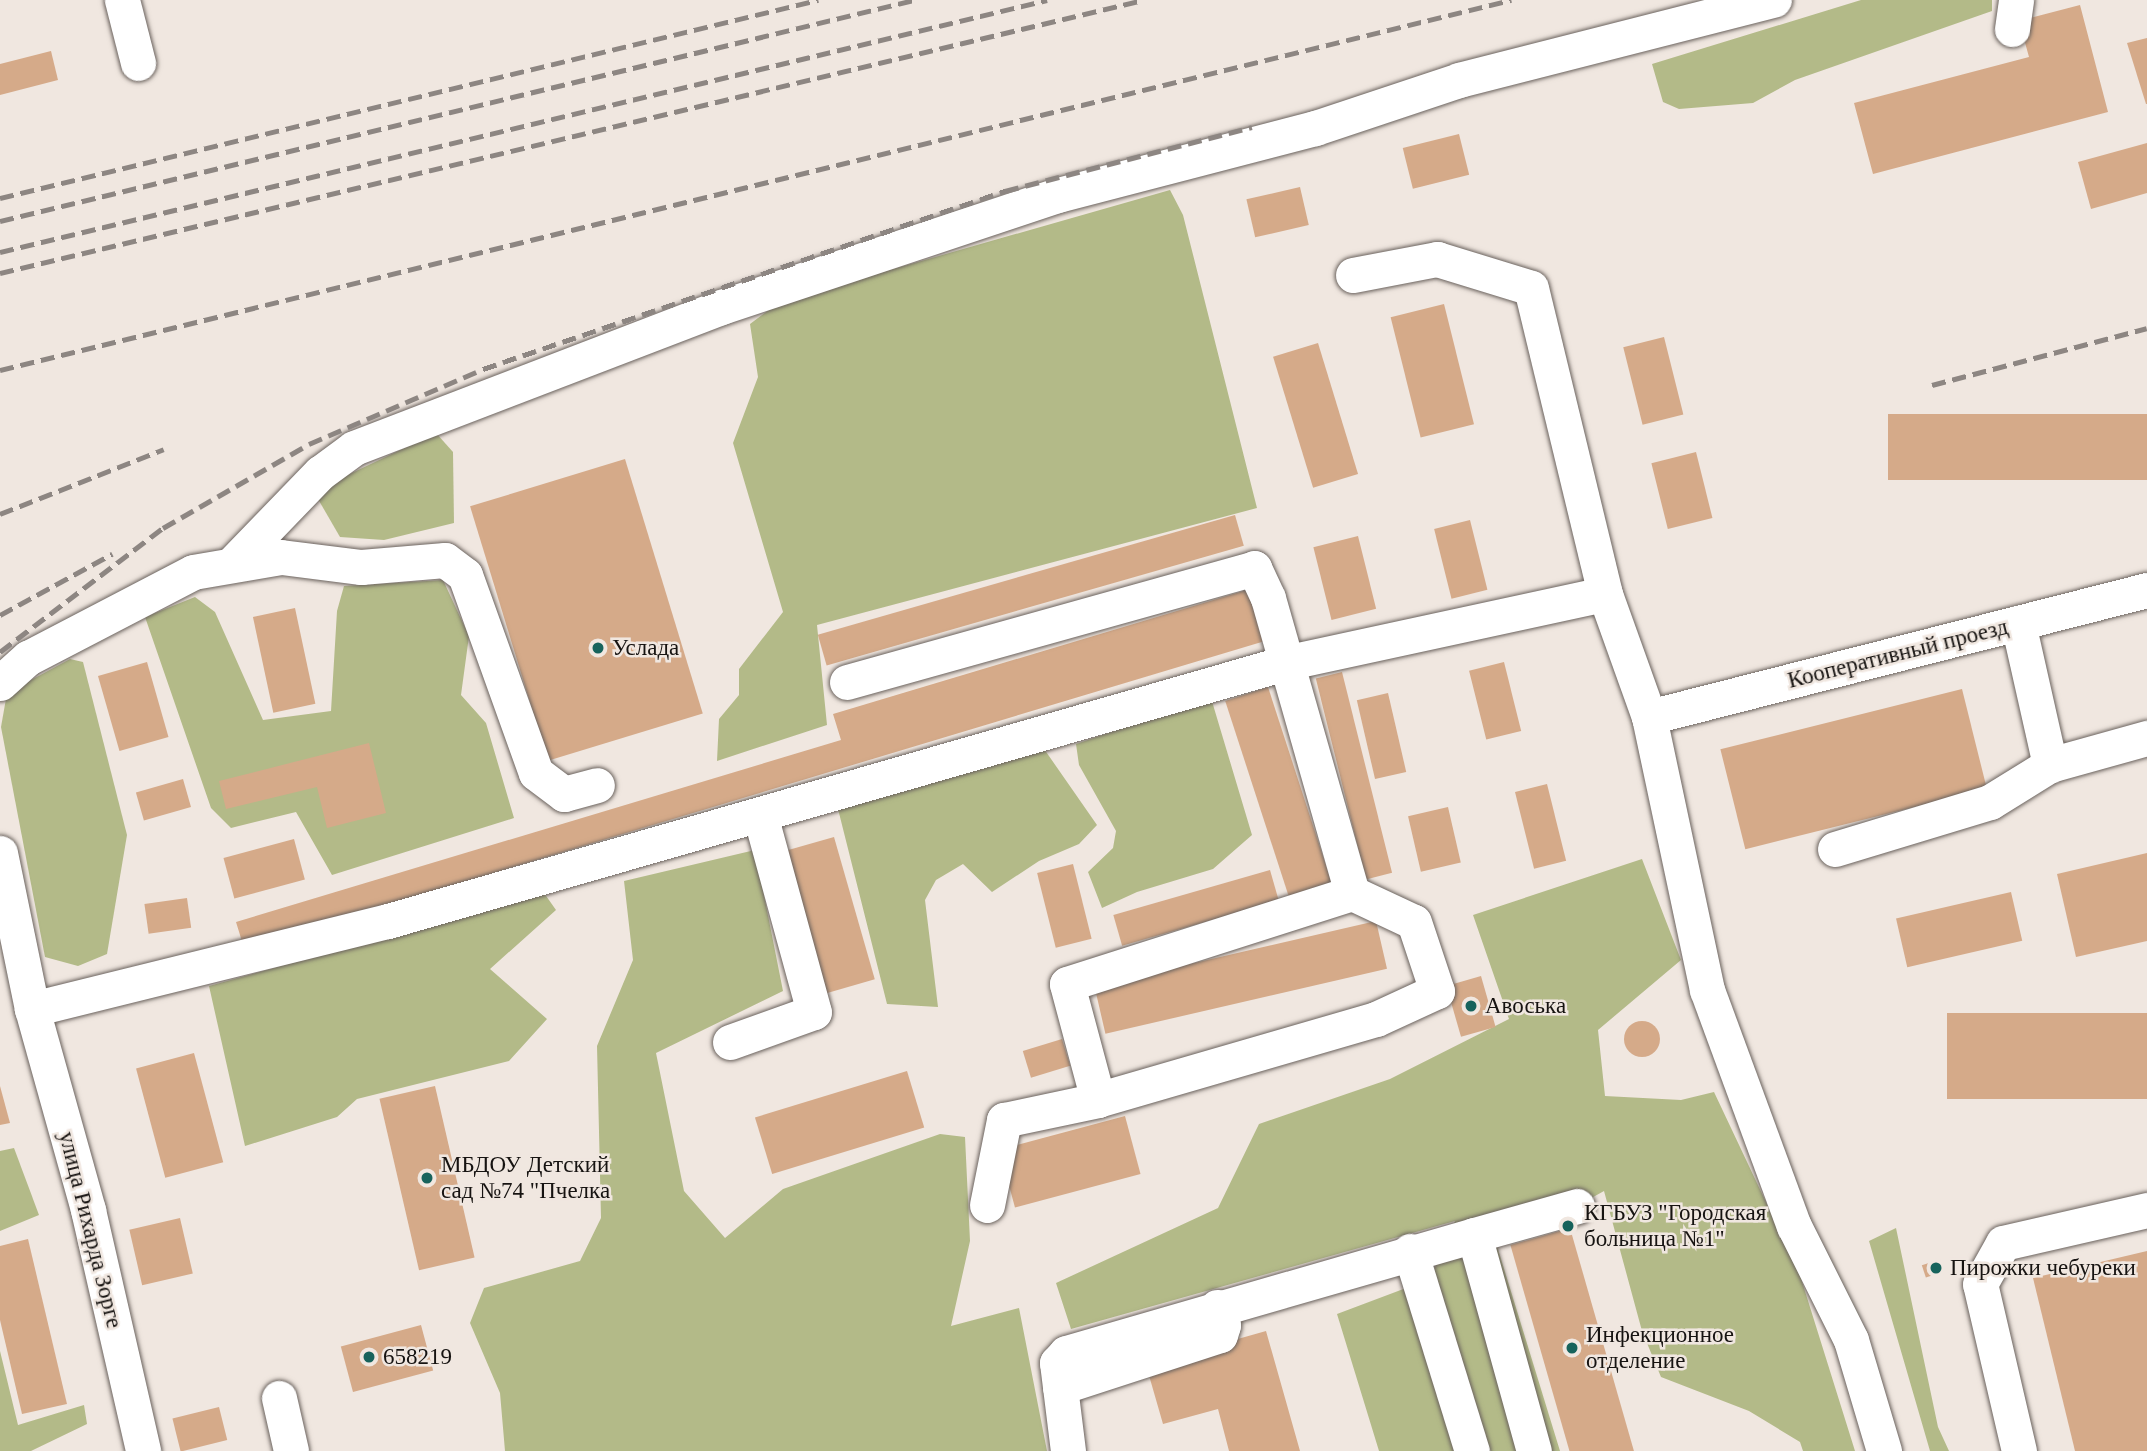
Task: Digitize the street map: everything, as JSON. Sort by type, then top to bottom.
[{"type":"street","points":[[122,0],[138,64]]},
{"type":"street","points":[[232,564],[320,473],[354,448],[721,307],[1058,195],[1315,128],[1459,80],[1774,0]]},
{"type":"street","points":[[1353,275],[1437,259],[1531,288],[1605,594],[1649,718],[1707,990],[1794,1226],[1852,1340],[1884,1451]]},
{"type":"street","points":[[0,683],[28,658],[193,572],[281,557],[361,567],[445,560],[465,575],[536,773],[564,794],[597,785]]},
{"type":"street","points":[[847,682],[1254,568],[1268,598],[1352,893]]},
{"type":"street","name":"Кооперативный проезд","points":[[1649,718],[2147,590]]},
{"type":"street","points":[[33,1009],[388,921],[1285,663],[1605,594]]},
{"type":"street","points":[[2018,624],[2050,765]]},
{"type":"street","points":[[1835,849],[1990,803],[2050,765],[2147,738]]},
{"type":"street","points":[[730,1042],[814,1013],[760,814]]},
{"type":"street","name":"улица Рихарда Зорге","points":[[0,853],[33,1009],[88,1210],[144,1451]]},
{"type":"street","points":[[987,1205],[1004,1120],[1098,1100],[1376,1019],[1437,991],[1414,922],[1352,893],[1067,984],[1098,1100]]},
{"type":"street","points":[[1068,1451],[1057,1363],[1066,1353],[1410,1251],[1577,1206]]},
{"type":"street","points":[[2019,1451],[1980,1284],[2003,1243],[2147,1210]]},
{"type":"street","points":[[1474,1235],[1534,1451]]},
{"type":"street","points":[[1410,1251],[1472,1451]]},
{"type":"street","points":[[279,1398],[291,1451]]},
{"type":"green space","points":[[1861,0],[1992,0],[1992,11],[1795,80],[1753,103],[1679,109],[1663,102],[1652,64]]},
{"type":"green space","points":[[1170,190],[1183,215],[1257,508],[817,625],[827,725],[717,761],[719,719],[739,695],[739,669],[783,612],[733,443],[758,377],[750,324],[781,301]]},
{"type":"green space","points":[[436,433],[453,452],[454,523],[384,540],[340,537],[318,499],[335,481]]},
{"type":"green space","points":[[443,580],[469,636],[461,695],[486,723],[514,818],[332,875],[296,812],[231,828],[211,808],[145,617],[195,597],[215,612],[263,720],[331,711],[337,611],[344,586]]},
{"type":"green space","points":[[70,659],[83,662],[127,835],[107,954],[78,966],[45,957],[1,727],[7,693]]},
{"type":"green space","points":[[1211,698],[1252,835],[1213,869],[1137,892],[1102,908],[1088,872],[1113,848],[1116,831],[1079,765],[1076,744]]},
{"type":"green space","points":[[1042,746],[1097,825],[1079,844],[1039,861],[992,892],[963,864],[936,880],[925,900],[938,1007],[887,1004],[838,809]]},
{"type":"green space","points":[[755,850],[783,991],[656,1053],[684,1191],[725,1238],[783,1189],[940,1134],[965,1137],[970,1241],[951,1326],[1019,1308],[1047,1451],[505,1451],[500,1393],[470,1323],[484,1288],[580,1261],[601,1218],[597,1046],[633,960],[624,881]]},
{"type":"green space","points":[[1642,859],[1681,960],[1598,1030],[1605,1096],[1681,1100],[1714,1092],[1799,1272],[1855,1451],[1803,1451],[1800,1442],[1749,1411],[1661,1377],[1642,1331],[1604,1191],[1577,1206],[1493,1233],[1560,1451],[1379,1451],[1337,1314],[1430,1279],[1455,1221],[1071,1329],[1056,1283],[1218,1208],[1259,1124],[1390,1079],[1509,1019],[1473,915]]},
{"type":"green space","points":[[544,893],[556,910],[490,969],[547,1019],[509,1061],[357,1099],[337,1117],[245,1146],[209,986]]},
{"type":"green space","points":[[14,1148],[39,1215],[0,1231],[0,1151]]},
{"type":"green space","points":[[1896,1228],[1938,1427],[1949,1451],[1930,1451],[1869,1241]]},
{"type":"green space","points":[[0,1351],[18,1425],[84,1405],[87,1424],[31,1451],[0,1451]]},
{"type":"building","points":[[2080,5],[2108,112],[1873,174],[1854,103],[2029,57],[2019,21]]},
{"type":"building","points":[[2147,38],[2147,104],[2146,104],[2127,43]]},
{"type":"building","points":[[51,51],[58,80],[0,95],[0,64]]},
{"type":"building","points":[[1459,134],[1469,175],[1413,189],[1403,148]]},
{"type":"building","points":[[2147,143],[2147,193],[2091,209],[2078,162]]},
{"type":"building","points":[[1300,187],[1309,225],[1255,237],[1246,199]]},
{"type":"building","points":[[1444,304],[1474,424],[1421,438],[1391,317]]},
{"type":"building","points":[[1664,337],[1683,415],[1643,425],[1623,347]]},
{"type":"building","points":[[1318,343],[1358,474],[1313,488],[1273,357]]},
{"type":"building","points":[[1888,414],[2147,414],[2147,480],[1888,480]]},
{"type":"building","points":[[1696,452],[1712,518],[1668,529],[1651,463]]},
{"type":"building","name":"Услада","points":[[625,459],[703,713],[548,761],[470,506]]},
{"type":"building","points":[[1235,515],[1244,546],[827,665],[818,635]]},
{"type":"building","points":[[1470,520],[1487,590],[1452,599],[1434,529]]},
{"type":"building","points":[[1358,536],[1376,609],[1332,620],[1313,547]]},
{"type":"building","points":[[1250,589],[1265,641],[244,948],[236,922],[841,740],[833,714]]},
{"type":"building","points":[[295,608],[315,704],[273,713],[253,617]]},
{"type":"building","points":[[147,662],[168,737],[119,751],[98,676]]},
{"type":"building","points":[[1504,662],[1521,731],[1486,740],[1469,671]]},
{"type":"building","points":[[1342,672],[1392,873],[1366,879],[1316,679]]},
{"type":"building","points":[[1268,687],[1332,883],[1289,897],[1225,701]]},
{"type":"building","points":[[1962,689],[1987,789],[1745,849],[1720,749]]},
{"type":"building","points":[[1388,693],[1406,772],[1375,779],[1357,700]]},
{"type":"building","points":[[369,743],[386,813],[327,828],[317,787],[226,809],[219,781]]},
{"type":"building","points":[[183,779],[191,807],[144,820],[136,793]]},
{"type":"building","points":[[1547,784],[1566,861],[1534,869],[1515,792]]},
{"type":"building","points":[[1448,807],[1461,863],[1421,872],[1408,816]]},
{"type":"building","points":[[834,837],[875,979],[824,994],[783,852]]},
{"type":"building","points":[[294,839],[305,880],[234,898],[223,858]]},
{"type":"building","points":[[2147,853],[2147,941],[2076,957],[2057,874]]},
{"type":"building","points":[[1073,864],[1092,939],[1056,948],[1037,873]]},
{"type":"building","points":[[1270,870],[1279,901],[1122,946],[1113,915]]},
{"type":"building","points":[[2011,892],[2022,941],[1907,967],[1896,919]]},
{"type":"building","points":[[187,898],[191,928],[149,934],[144,904]]},
{"type":"building","points":[[1376,921],[1387,969],[1105,1034],[1094,986]]},
{"type":"building","name":"Авоська","points":[[1481,976],[1496,1027],[1461,1037],[1446,986]]},
{"type":"building","points":[[1947,1013],[2147,1013],[2147,1099],[1947,1099]]},
{"type":"building","points":[[1642,1021],[1655,1026],[1660,1039],[1655,1052],[1642,1057],[1629,1052],[1624,1039],[1629,1026]]},
{"type":"building","points":[[1062,1039],[1070,1066],[1031,1078],[1023,1051]]},
{"type":"building","points":[[194,1053],[223,1162],[165,1178],[136,1069]]},
{"type":"building","points":[[907,1071],[924,1127],[772,1174],[755,1117]]},
{"type":"building","points":[[0,1086],[10,1123],[0,1125]]},
{"type":"building","name":"МБДОУ Детский сад №74 \"Пчелка","points":[[435,1086],[475,1257],[419,1270],[379,1099]]},
{"type":"building","points":[[1125,1116],[1141,1174],[1015,1208],[999,1150]]},
{"type":"building","points":[[180,1218],[193,1274],[142,1285],[129,1230]]},
{"type":"building","name":"Инфекционное отделение","points":[[1570,1228],[1634,1451],[1569,1451],[1510,1245]]},
{"type":"building","points":[[28,1239],[67,1404],[22,1414],[0,1320],[0,1246]]},
{"type":"building","points":[[2147,1251],[2147,1451],[2075,1451],[2033,1278]]},
{"type":"building","points":[[1938,1260],[1942,1272],[1926,1278],[1922,1265]]},
{"type":"building","points":[[421,1325],[433,1370],[353,1392],[341,1346]]},
{"type":"building","points":[[1266,1331],[1300,1451],[1229,1451],[1218,1409],[1163,1424],[1146,1365]]},
{"type":"building","points":[[219,1407],[227,1440],[181,1451],[172,1419]]},
{"type":"railway","points":[[0,198],[818,0]]},
{"type":"railway","points":[[0,221],[914,0]]},
{"type":"railway","points":[[0,252],[1047,0]]},
{"type":"railway","points":[[0,273],[1143,0]]},
{"type":"railway","points":[[0,370],[1511,0]]},
{"type":"railway","points":[[0,652],[163,528],[309,444],[483,369],[1005,191],[1252,127]]},
{"type":"railway","points":[[1932,385],[2147,328]]},
{"type":"railway","points":[[0,514],[164,449]]},
{"type":"railway","points":[[0,615],[112,554]]},
{"type":"place","name":"Услада","points":[[598,648]]},
{"type":"place","name":"Авоська","points":[[1471,1006]]},
{"type":"place","name":"МБДОУ Детский сад №74 \"Пчелка","points":[[427,1178]]},
{"type":"place","name":"КГБУЗ \"Городская больница №1\"","points":[[1568,1226]]},
{"type":"place","name":"Пирожки чебуреки","points":[[1936,1268]]},
{"type":"place","name":"Инфекционное отделение","points":[[1572,1348]]},
{"type":"place","name":"658219","points":[[369,1357]]}]
